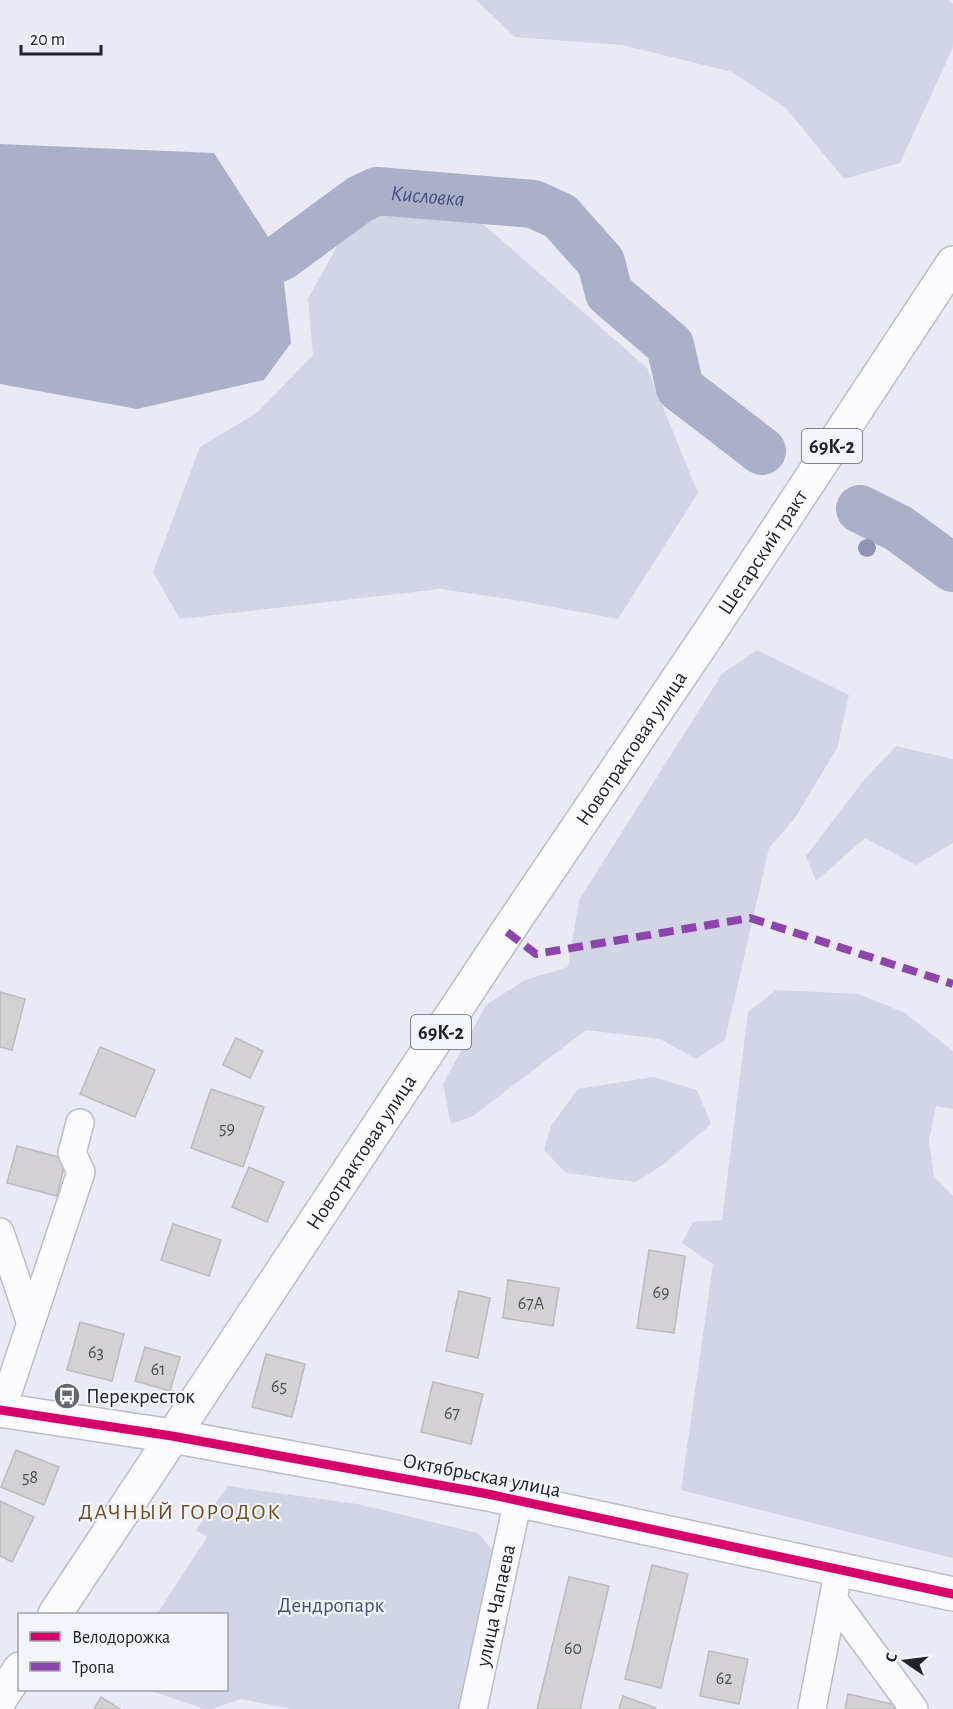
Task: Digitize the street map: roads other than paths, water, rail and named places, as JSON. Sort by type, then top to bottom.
[{"type":"main road","name":"Шегарский тракт","points":[[711,630],[953,263]]},
{"type":"main road","name":"Новотрактовая улица","points":[[172,1436],[711,630]]},
{"type":"main road","name":"Октябрьская улица","points":[[1,1410],[172,1436],[518,1500],[836,1584],[953,1594]]},
{"type":"main road","name":"69К-2","points":[[56,1613],[172,1436]]},
{"type":"main road","points":[[0,1699],[18,1672]]},
{"type":"street","points":[[1,1410],[81,1172],[72,1153],[80,1123]]},
{"type":"street","points":[[0,1232],[30,1321]]},
{"type":"street","name":"улица Чапаева","points":[[474,1709],[518,1500]]},
{"type":"street","points":[[812,1709],[836,1584]]},
{"type":"street","points":[[836,1584],[914,1709]]},
{"type":"waterway","name":"Кисловка","points":[[218,272],[248,272],[281,257],[360,199],[377,191],[533,204],[560,216],[601,262],[609,293],[670,345],[680,388],[762,451]]},
{"type":"waterway","name":"Кисловка","points":[[860,509],[898,528],[953,568]]},
{"type":"place","name":"Перекресток","points":[[67,1396]]},
{"type":"district","name":"ДАЧНЫЙ ГОРОДОК","points":[[180,1511]]},
{"type":"park label","name":"Дендропарк","points":[[331,1605]]}]
